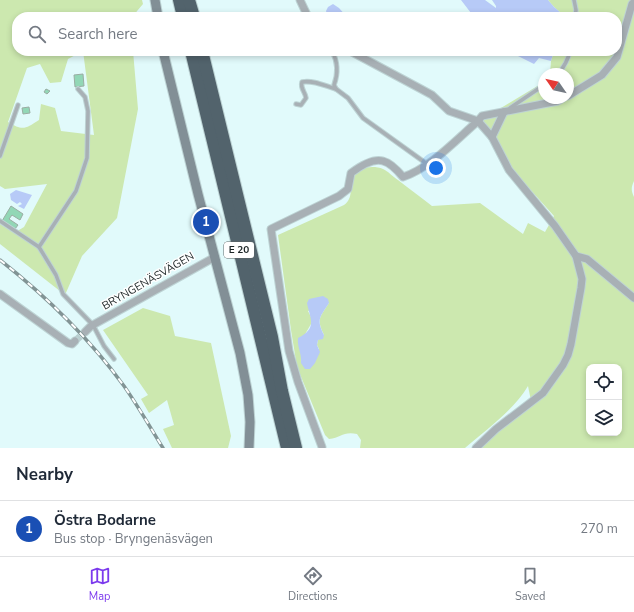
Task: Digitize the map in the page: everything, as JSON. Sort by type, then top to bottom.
[{"type":"highway","points":[[179,0],[182,12]]},
{"type":"highway","points":[[189,0],[193,12]]},
{"type":"highway","name":"E 20","points":[[192,56],[287,448]]},
{"type":"highway","name":"E 20","points":[[203,56],[272,337],[282,391],[296,448]]},
{"type":"highway","points":[[282,391],[290,404],[296,425],[306,448]]},
{"type":"street","points":[[155,0],[157,12]]},
{"type":"street","points":[[300,0],[306,12]]},
{"type":"street","points":[[622,42],[632,4],[634,2]]},
{"type":"street","points":[[164,56],[240,353],[247,388],[250,422],[249,448]]},
{"type":"street","points":[[359,56],[432,95],[449,111],[478,120],[492,137],[509,170],[555,226],[576,256],[582,279],[581,288],[568,355],[563,365],[542,393],[496,429],[476,448]]},
{"type":"street","points":[[574,92],[602,75],[618,56]]},
{"type":"street","points":[[322,447],[298,382],[289,351],[271,229],[339,196],[348,189],[351,173],[368,162],[383,161],[403,176],[413,174],[435,158],[482,116],[543,104]]},
{"type":"street","points":[[492,137],[504,112]]},
{"type":"street","points":[[576,256],[587,259],[634,298]]},
{"type":"street","name":"BRYNGENÄSVÄGEN","points":[[85,332],[93,325],[215,257]]},
{"type":"street","points":[[0,294],[68,343],[72,344],[75,341]]},
{"type":"lane","points":[[574,0],[576,12]]},
{"type":"lane","points":[[335,56],[337,74],[334,85],[336,89]]},
{"type":"lane","points":[[562,68],[568,56]]},
{"type":"lane","points":[[296,104],[301,105],[306,98],[302,90],[302,82],[308,81],[336,89],[348,98],[363,118],[427,164]]},
{"type":"lane","points":[[39,247],[76,191],[87,158],[88,110],[85,97],[78,89]]},
{"type":"lane","points":[[504,112],[538,89]]},
{"type":"lane","points":[[0,156],[18,105]]},
{"type":"lane","points":[[0,221],[39,247],[56,275],[63,294],[93,325],[104,346],[114,359]]},
{"type":"green space","points":[[0,0],[142,0],[143,4],[136,12],[12,12],[12,56],[74,56],[68,59],[61,82],[50,83],[40,64],[27,68],[8,122],[17,127],[24,128],[39,120],[41,104],[55,108],[61,131],[94,135],[84,56],[133,56],[138,109],[117,218],[82,256],[65,295],[0,244],[0,224],[14,233],[24,227],[47,184],[5,189],[0,186]]},
{"type":"green space","points":[[548,0],[634,0],[634,181],[632,185],[632,193],[634,197],[634,448],[481,448],[502,428],[532,406],[528,386],[507,412],[465,448],[360,448],[361,440],[357,434],[352,433],[329,439],[325,435],[297,367],[278,235],[344,205],[349,199],[352,181],[355,174],[362,169],[370,167],[385,170],[432,206],[480,203],[523,234],[528,223],[545,232],[554,216],[512,169],[502,153],[496,136],[481,120],[538,86],[538,104],[574,104],[574,68],[550,68],[552,56],[622,56],[622,12],[560,12]],"holes":[[[329,303],[320,318],[320,325],[324,335],[318,340],[317,345],[319,349],[301,363],[304,336],[311,324],[312,319],[308,311]]]},
{"type":"green space","points":[[143,308],[170,316],[175,336],[211,343],[231,436],[228,448],[172,448],[163,429],[174,425],[167,400],[149,413],[141,399],[148,395],[103,330]]},
{"type":"water","points":[[461,0],[485,0],[496,8],[492,0],[548,0],[560,12],[470,12]]},
{"type":"water","points":[[333,4],[343,12],[326,12],[328,7]]},
{"type":"water","points":[[518,56],[552,56],[551,61],[539,58],[534,64]]},
{"type":"water","points":[[16,190],[32,195],[24,209],[18,206],[22,204],[20,202],[17,204],[11,200],[10,194]]},
{"type":"water","points":[[323,296],[328,299],[329,303],[320,318],[320,325],[324,335],[323,339],[318,340],[317,345],[320,352],[315,363],[310,369],[305,369],[301,363],[298,338],[308,331],[310,327],[311,318],[307,303],[309,299]]},
{"type":"building","points":[[83,74],[84,86],[75,87],[74,75]]},
{"type":"building","points":[[46,89],[50,91],[47,94],[44,92]]},
{"type":"building","points":[[29,107],[30,113],[23,114],[22,108]]},
{"type":"building","points":[[11,206],[23,214],[20,220],[12,215],[9,219],[18,225],[15,229],[2,221]]},
{"type":"tunnel","points":[[75,341],[85,332]]},
{"type":"railway","points":[[0,260],[51,303],[111,368],[163,448]]},
{"type":"place","name":"Östra Bodarne","points":[[206,222]]}]
